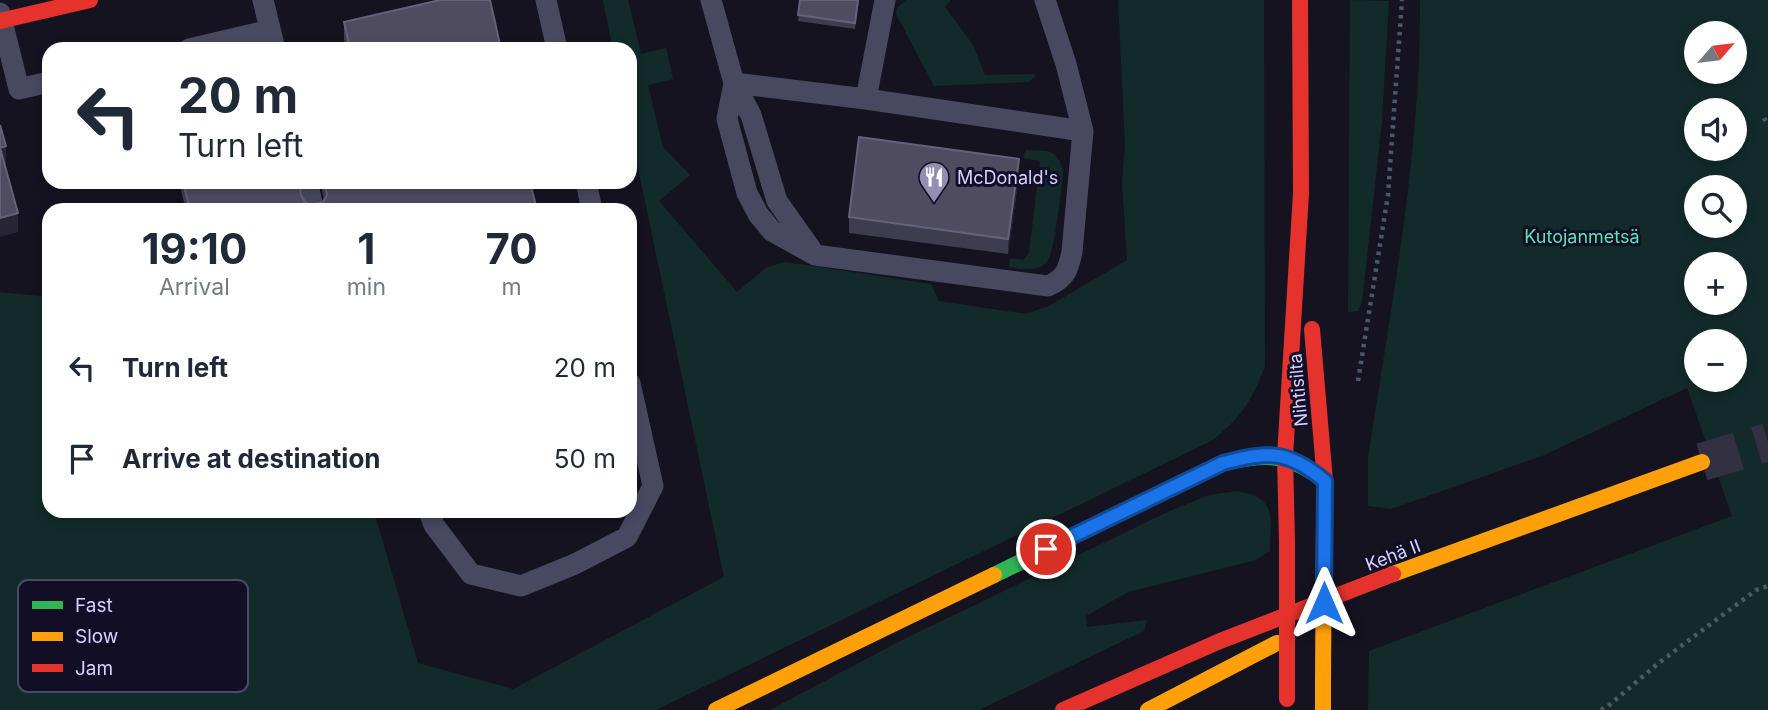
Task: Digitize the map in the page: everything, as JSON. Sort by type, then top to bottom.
[{"type":"main road","points":[[1,18],[90,0]]},
{"type":"main road","name":"Nihtisilta","points":[[1287,705],[1285,456],[1301,193],[1300,0]]},
{"type":"main road","name":"Nihtisilta","points":[[1301,193],[1325,481],[1323,710]]},
{"type":"main road","points":[[716,710],[1223,463],[1250,456],[1285,456],[1306,465],[1325,481]]},
{"type":"main road","name":"Kehä II","points":[[1063,710],[1158,666],[1431,561],[1702,462]]},
{"type":"main road","points":[[1148,710],[1431,561]]},
{"type":"lane","points":[[254,42],[272,40],[263,0]]},
{"type":"lane","points":[[547,0],[556,42]]},
{"type":"lane","points":[[711,0],[734,83],[727,119],[747,193],[772,232],[815,255],[1048,286],[1060,280],[1068,268],[1072,252],[1083,131],[1066,64],[1045,0]]},
{"type":"lane","points":[[866,99],[885,0]]},
{"type":"lane","points":[[1,18],[6,61],[19,89],[42,84]]},
{"type":"lane","points":[[734,83],[866,99],[1083,131]]},
{"type":"lane","points":[[637,414],[653,486],[637,517]]},
{"type":"lane","points":[[432,518],[471,574],[521,586],[575,564],[627,537],[637,518]]},
{"type":"path","points":[[1358,391],[1388,195],[1402,0]]},
{"type":"path","points":[[1764,118],[1768,126]]},
{"type":"path","points":[[1601,710],[1611,708],[1692,638],[1756,590],[1768,586]]},
{"type":"green space","points":[[603,0],[628,0],[641,54],[666,48],[673,79],[648,85],[663,147],[690,175],[659,201],[737,292],[767,267],[786,262],[931,284],[939,301],[1026,314],[1049,306],[1127,260],[1122,183],[1125,145],[1118,0],[1264,0],[1265,366],[1250,399],[1232,423],[1213,440],[656,710],[0,710],[0,292],[42,296],[42,518],[376,518],[418,663],[513,689],[724,577],[637,163],[637,42],[612,42]]},
{"type":"green space","points":[[906,0],[951,0],[945,7],[973,45],[985,75],[1035,74],[1035,77],[1028,82],[934,86],[896,14],[897,8]]},
{"type":"green space","points":[[1350,0],[1389,1],[1382,121],[1362,302],[1358,311],[1348,312]]},
{"type":"green space","name":"Kutojanmetsä","points":[[1420,0],[1768,0],[1768,710],[1368,710],[1369,651],[1732,516],[1688,392],[1747,392],[1747,329],[1684,329],[1684,389],[1542,456],[1391,509],[1368,506],[1368,458],[1403,230],[1416,115]]},
{"type":"green space","points":[[1025,150],[1053,154],[1063,170],[1058,219],[1049,257],[1042,266],[1028,269],[1009,267],[1010,258],[1023,260],[1029,253],[1040,161],[1024,158]]},
{"type":"green space","points":[[1237,491],[1259,498],[1269,510],[1270,551],[1256,560],[1128,592],[1086,616],[1087,627],[1147,620],[1144,631],[979,710],[770,710],[904,639],[1172,510],[1209,495]]},
{"type":"building","points":[[440,0],[490,0],[499,42],[348,42],[344,22]]},
{"type":"building","points":[[800,0],[858,0],[855,23],[798,15]]},
{"type":"building","points":[[0,125],[6,146],[0,148]]},
{"type":"building","name":"McDonald's","points":[[859,137],[1019,159],[1008,239],[849,217]]},
{"type":"building","points":[[0,148],[18,213],[0,218]]},
{"type":"building","points":[[185,189],[300,189],[307,203],[188,203]]},
{"type":"building","points":[[326,189],[532,189],[535,203],[319,203],[323,202],[327,195]]},
{"type":"tunnel","points":[[1702,462],[1768,442]]},
{"type":"traffic: fast","points":[[994,575],[1223,463],[1252,458],[1277,458],[1300,465],[1325,481]]},
{"type":"traffic: slow","points":[[1393,574],[1702,462]]},
{"type":"traffic: slow","points":[[1323,681],[1324,526]]},
{"type":"traffic: slow","points":[[716,710],[994,575]]},
{"type":"traffic: slow","points":[[1148,710],[1277,643]]},
{"type":"traffic: slow","points":[[1323,681],[1323,710]]},
{"type":"traffic: jam","points":[[0,21],[90,0]]},
{"type":"traffic: jam","points":[[1287,542],[1285,456],[1301,193],[1300,0]]},
{"type":"traffic: jam","points":[[1312,329],[1325,481],[1324,526]]},
{"type":"traffic: jam","points":[[1287,542],[1287,699]]},
{"type":"traffic: jam","points":[[1063,710],[1220,641],[1393,574]]},
{"type":"place","name":"McDonald's","points":[[934,204]]},
{"type":"route","points":[[1046,549],[1223,463],[1250,456],[1285,456],[1306,465],[1325,481],[1324,603]]}]
